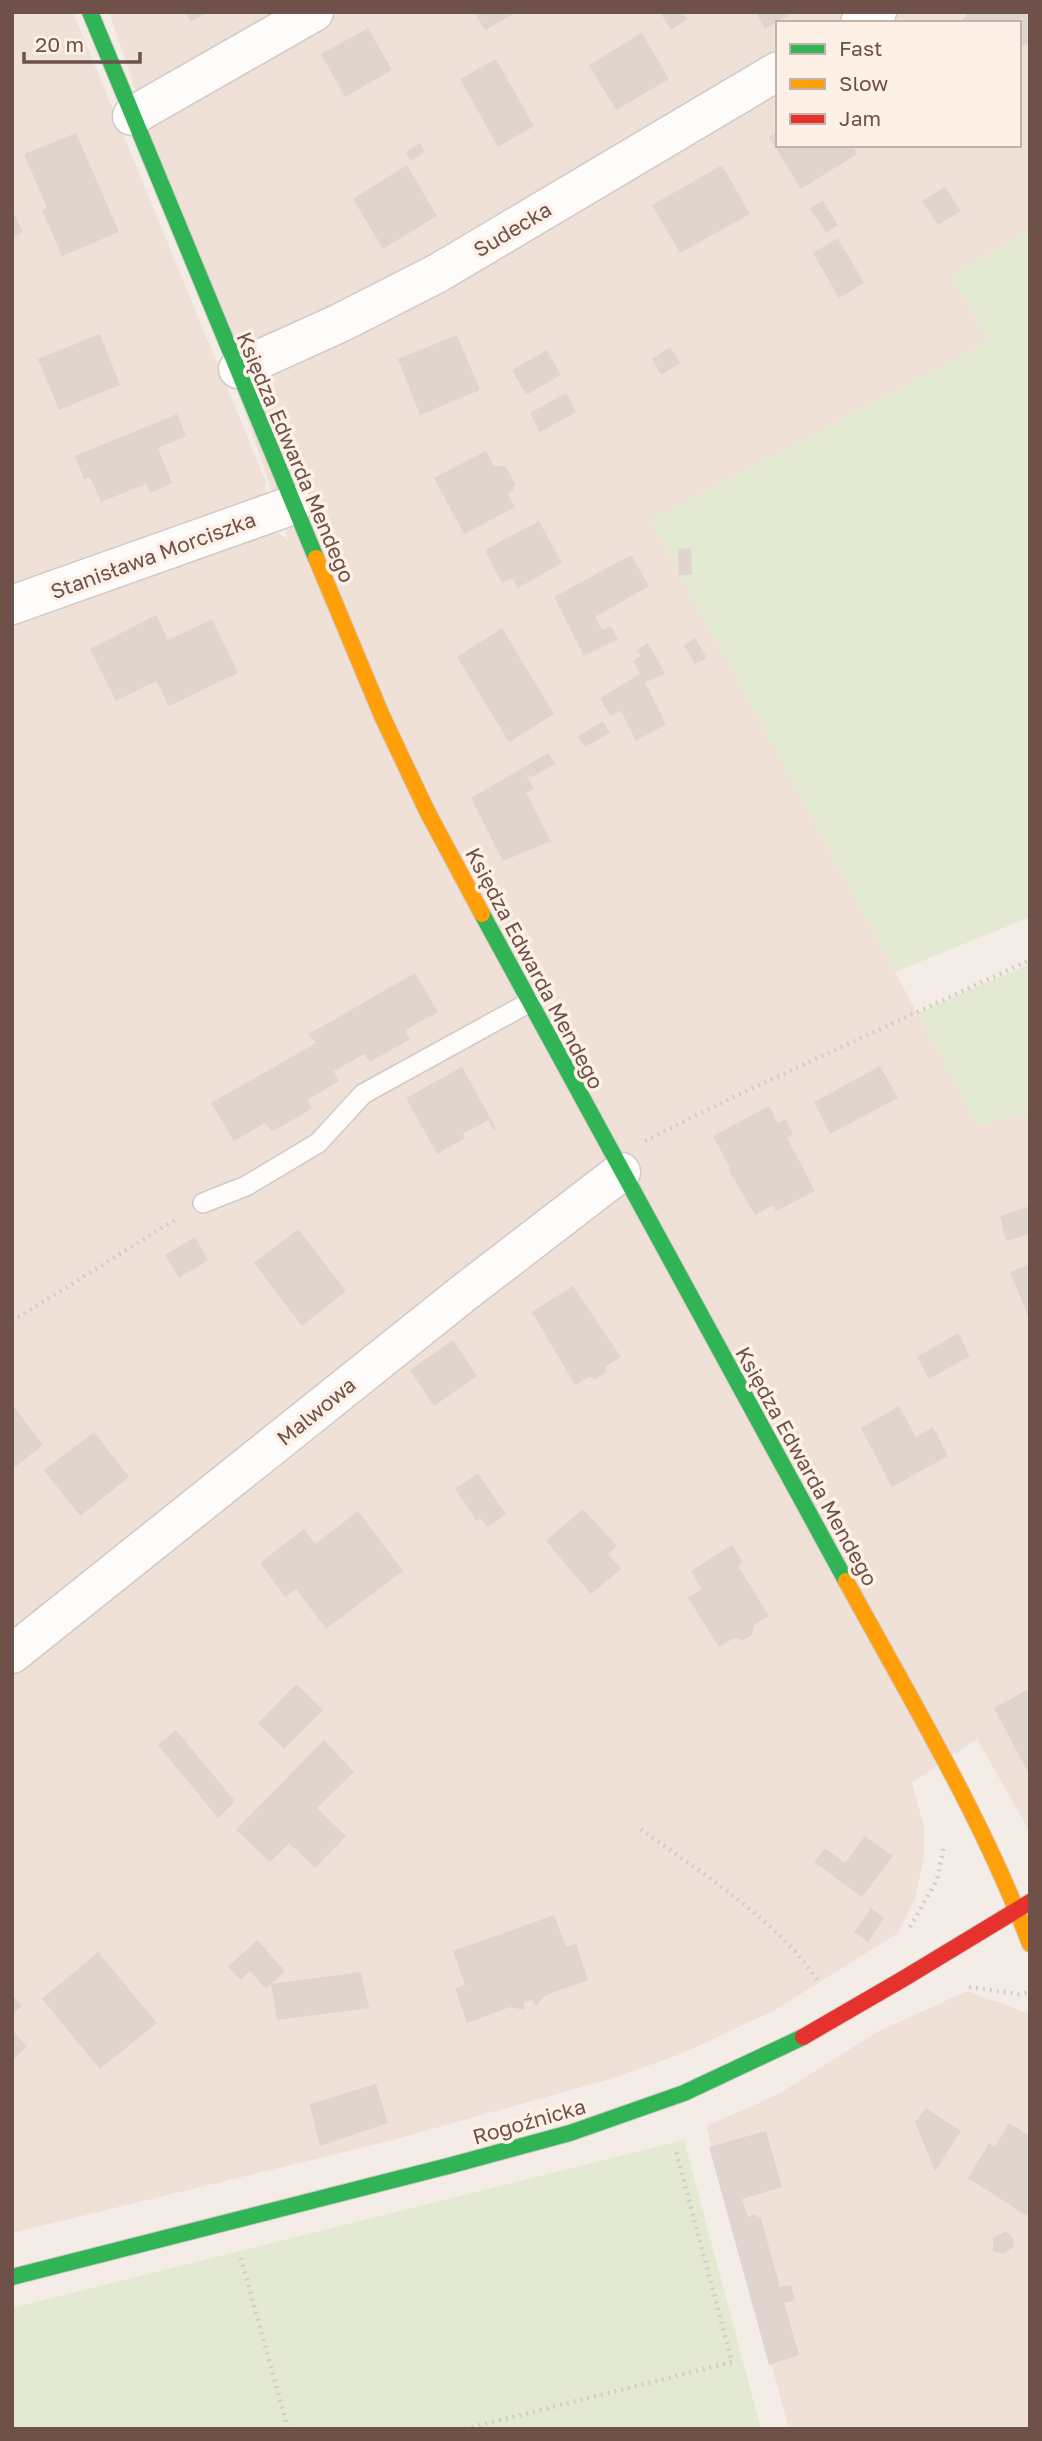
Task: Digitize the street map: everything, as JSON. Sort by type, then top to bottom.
[{"type":"street","name":"Księdza Edwarda Mendego","points":[[90,12],[293,505],[382,716],[427,811],[617,1164],[1024,1905],[1030,1944]]},
{"type":"street","points":[[132,116],[314,12]]},
{"type":"street","name":"Sudecka","points":[[238,369],[340,323],[438,273],[776,72]]},
{"type":"street","name":"Stanisława Morciszka","points":[[12,605],[293,505]]},
{"type":"street","name":"Malwowa","points":[[12,1654],[465,1292],[617,1164]]},
{"type":"street","name":"Rogoźnicka","points":[[12,2277],[406,2177],[618,2118],[733,2071],[838,2017],[1024,1905]]},
{"type":"lane","points":[[203,1203],[246,1186],[318,1143],[363,1094],[530,1002]]},
{"type":"path","points":[[617,1164],[729,1099],[1030,960]]},
{"type":"path","points":[[12,1321],[203,1203]]},
{"type":"path","points":[[640,1829],[725,1892],[794,1950],[811,1971],[838,2017]]},
{"type":"path","points":[[905,1935],[937,1880],[944,1836]]},
{"type":"path","points":[[465,2429],[732,2361],[676,2151]]},
{"type":"path","points":[[241,2256],[288,2429]]},
{"type":"shaded area","points":[[12,12],[73,12],[266,482],[265,494],[256,501],[12,590]]},
{"type":"shaded area","points":[[109,12],[1030,12],[1030,229],[951,277],[990,341],[651,520],[978,1126],[1030,1112],[1030,1832],[977,1739],[912,1783],[924,1827],[924,1857],[915,1899],[898,1933],[775,2010],[681,2054],[610,2079],[393,2140],[12,2233],[12,621],[263,532],[279,533],[289,542]]},
{"type":"shaded area","points":[[967,1991],[1030,2014],[1030,2429],[789,2429],[706,2126],[777,2095],[877,2032]]},
{"type":"green space","points":[[1030,229],[1030,917],[895,972],[650,520],[990,341],[951,277]]},
{"type":"green space","points":[[1030,964],[1030,1112],[978,1127],[917,1013]]},
{"type":"green space","points":[[684,2140],[761,2429],[12,2429],[12,2308]]},
{"type":"building","points":[[185,12],[207,12],[191,22]]},
{"type":"building","points":[[474,12],[517,12],[485,30]]},
{"type":"building","points":[[660,12],[683,12],[687,19],[671,30]]},
{"type":"building","points":[[756,12],[794,12],[776,21],[765,29]]},
{"type":"building","points":[[964,12],[1030,12],[1030,42],[1021,47],[1021,21],[960,21],[967,16]]},
{"type":"building","points":[[368,28],[392,70],[345,97],[321,54]]},
{"type":"building","points":[[642,33],[669,79],[616,110],[589,65]]},
{"type":"building","points":[[496,59],[534,126],[498,147],[460,79]]},
{"type":"building","points":[[76,133],[119,232],[62,256],[42,210],[47,208],[24,154]]},
{"type":"building","points":[[776,133],[776,147],[853,147],[857,154],[801,189],[769,137]]},
{"type":"building","points":[[420,143],[425,152],[411,161],[406,152]]},
{"type":"building","points":[[407,165],[437,216],[383,249],[353,199]]},
{"type":"building","points":[[722,165],[750,214],[680,253],[652,205]]},
{"type":"building","points":[[945,187],[961,211],[938,225],[922,201]]},
{"type":"building","points":[[823,200],[838,225],[826,233],[810,208]]},
{"type":"building","points":[[12,209],[23,232],[12,238]]},
{"type":"building","points":[[838,238],[864,283],[839,298],[813,253]]},
{"type":"building","points":[[100,334],[120,385],[59,410],[38,359]]},
{"type":"building","points":[[457,335],[480,390],[420,415],[398,359]]},
{"type":"building","points":[[670,347],[680,363],[661,375],[652,359]]},
{"type":"building","points":[[547,350],[561,375],[526,395],[512,370]]},
{"type":"building","points":[[566,393],[576,412],[540,432],[530,413]]},
{"type":"building","points":[[177,414],[186,436],[158,448],[172,483],[150,493],[146,484],[101,502],[90,477],[84,479],[75,456]]},
{"type":"building","points":[[486,451],[494,467],[506,467],[515,484],[512,492],[508,494],[515,507],[464,534],[434,478]]},
{"type":"building","points":[[539,521],[562,563],[518,588],[512,578],[502,583],[485,550]]},
{"type":"building","points":[[691,548],[692,575],[679,575],[678,549]]},
{"type":"building","points":[[631,555],[649,586],[595,617],[602,630],[611,626],[618,639],[584,656],[554,597]]},
{"type":"building","points":[[156,615],[168,640],[212,619],[238,673],[169,706],[156,681],[116,701],[90,649]]},
{"type":"building","points":[[502,628],[554,714],[509,742],[457,657]]},
{"type":"building","points":[[695,638],[707,658],[695,664],[684,645]]},
{"type":"building","points":[[648,643],[665,673],[645,683],[666,724],[636,741],[621,711],[610,716],[600,698],[640,674],[633,661],[641,656],[637,650]]},
{"type":"building","points":[[603,721],[610,733],[585,747],[578,736]]},
{"type":"building","points":[[548,753],[555,764],[532,777],[526,775],[534,789],[526,793],[551,841],[503,861],[471,798]]},
{"type":"building","points":[[415,973],[438,1012],[405,1030],[410,1039],[370,1062],[364,1054],[334,1071],[339,1081],[307,1100],[312,1108],[291,1121],[272,1131],[265,1123],[234,1141],[211,1103],[316,1043],[309,1034]]},
{"type":"building","points":[[880,1066],[898,1098],[830,1134],[814,1102]]},
{"type":"building","points":[[462,1067],[496,1128],[494,1130],[488,1120],[463,1134],[465,1138],[437,1154],[406,1098]]},
{"type":"building","points":[[769,1106],[778,1123],[785,1119],[793,1134],[787,1138],[815,1191],[776,1211],[773,1205],[755,1215],[728,1169],[730,1168],[713,1136]]},
{"type":"building","points":[[1030,1206],[1030,1234],[1006,1241],[1000,1216]]},
{"type":"building","points":[[298,1229],[346,1291],[302,1326],[254,1263]]},
{"type":"building","points":[[195,1237],[208,1260],[179,1278],[165,1255]]},
{"type":"building","points":[[1030,1264],[1030,1321],[1010,1272]]},
{"type":"building","points":[[573,1286],[621,1357],[606,1366],[606,1372],[595,1379],[589,1377],[575,1385],[532,1312]]},
{"type":"building","points":[[958,1333],[970,1356],[929,1379],[917,1357]]},
{"type":"building","points":[[453,1340],[477,1376],[434,1406],[410,1370]]},
{"type":"building","points":[[12,1404],[43,1445],[15,1467],[12,1464]]},
{"type":"building","points":[[899,1406],[916,1437],[933,1427],[948,1456],[892,1487],[861,1428]]},
{"type":"building","points":[[94,1432],[129,1477],[80,1516],[44,1470]]},
{"type":"building","points":[[478,1473],[506,1514],[487,1527],[480,1518],[477,1521],[455,1489]]},
{"type":"building","points":[[583,1509],[617,1546],[608,1554],[621,1569],[591,1594],[546,1541]]},
{"type":"building","points":[[358,1511],[403,1571],[326,1629],[296,1589],[285,1597],[260,1563],[304,1529],[315,1544]]},
{"type":"building","points":[[732,1545],[743,1562],[738,1566],[769,1616],[754,1625],[752,1635],[744,1640],[734,1638],[719,1647],[688,1598],[702,1589],[691,1571]]},
{"type":"building","points":[[296,1684],[323,1710],[284,1749],[258,1723]]},
{"type":"building","points":[[1030,1688],[1030,1776],[994,1708]]},
{"type":"building","points":[[176,1730],[235,1801],[218,1818],[158,1745]]},
{"type":"building","points":[[324,1740],[354,1772],[317,1808],[346,1836],[315,1868],[289,1843],[270,1862],[236,1830]]},
{"type":"building","points":[[865,1836],[893,1856],[862,1897],[814,1862],[825,1848],[845,1863]]},
{"type":"building","points":[[871,1908],[884,1918],[868,1942],[854,1932]]},
{"type":"building","points":[[554,1915],[566,1947],[576,1944],[588,1980],[546,1995],[536,2006],[532,2000],[523,2003],[525,2010],[510,2007],[467,2023],[455,1988],[465,1985],[453,1951]]},
{"type":"building","points":[[257,1940],[285,1971],[266,1989],[250,1971],[240,1980],[228,1967]]},
{"type":"building","points":[[98,1952],[157,2023],[100,2069],[42,1999]]},
{"type":"building","points":[[361,1972],[369,2008],[277,2020],[271,1984]]},
{"type":"building","points":[[12,1995],[22,2006],[12,2014]]},
{"type":"building","points":[[12,2030],[27,2047],[12,2061]]},
{"type":"building","points":[[376,2084],[388,2123],[320,2146],[310,2104]]},
{"type":"building","points":[[926,2108],[961,2131],[935,2171],[915,2122]]},
{"type":"building","points":[[1009,2123],[1030,2136],[1030,2211],[1027,2216],[968,2178],[989,2143],[995,2147]]},
{"type":"building","points":[[766,2131],[782,2187],[742,2199],[748,2217],[755,2214],[761,2219],[780,2287],[791,2285],[795,2300],[784,2303],[799,2355],[769,2365],[709,2147]]},
{"type":"building","points":[[1006,2231],[1013,2238],[1014,2247],[1004,2254],[993,2251],[993,2238]]},
{"type":"traffic: fast","points":[[90,12],[316,558]]},
{"type":"traffic: fast","points":[[482,914],[846,1581]]},
{"type":"traffic: fast","points":[[12,2277],[570,2133],[684,2093],[803,2037]]},
{"type":"traffic: slow","points":[[316,558],[382,716],[427,811],[482,914]]},
{"type":"traffic: slow","points":[[846,1581],[968,1805],[1030,1944]]},
{"type":"traffic: jam","points":[[803,2037],[1030,1902]]}]
